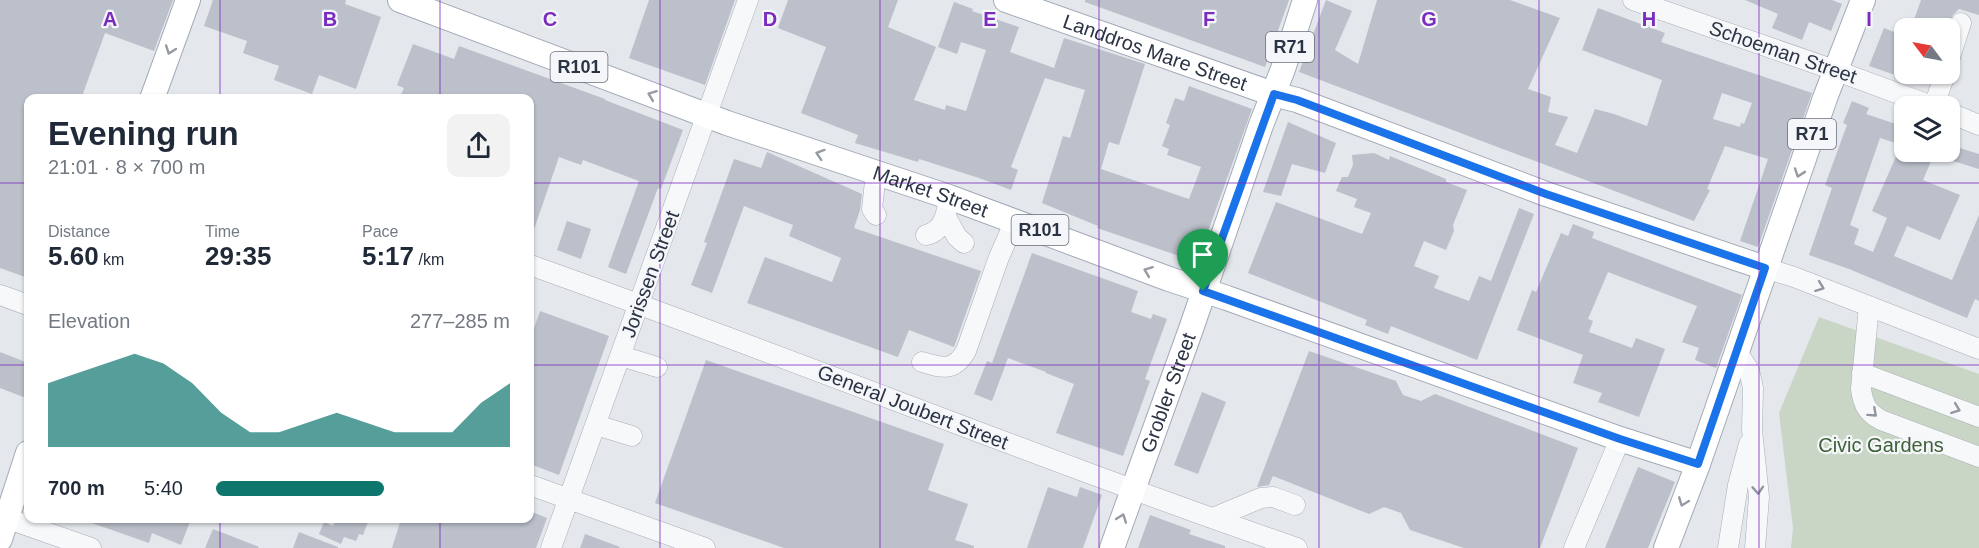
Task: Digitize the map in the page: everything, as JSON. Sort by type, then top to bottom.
[{"type":"main road","points":[[154,94],[188,0]]},
{"type":"main road","name":"Market Street","points":[[400,0],[707,115],[876,172],[947,207],[1015,221],[1203,291],[1620,439],[1698,464]]},
{"type":"main road","name":"Landdros Mare Street","points":[[1006,0],[1274,94],[1297,100],[1546,194],[1765,268]]},
{"type":"main road","name":"Grobler Street","points":[[1112,548],[1274,94],[1305,0]]},
{"type":"main road","name":"R71","points":[[1765,268],[1825,98],[1863,0]]},
{"type":"main road","points":[[1666,548],[1698,464],[1765,268]]},
{"type":"main road","points":[[2,524],[24,464]]},
{"type":"street","name":"Jorissen Street","points":[[551,548],[748,0]]},
{"type":"street","name":"Schoeman Street","points":[[1634,0],[1906,96]]},
{"type":"street","points":[[1960,117],[1979,124]]},
{"type":"street","points":[[876,172],[872,209],[876,215]]},
{"type":"street","points":[[926,235],[937,230],[947,207]]},
{"type":"street","points":[[947,207],[957,237],[964,243]]},
{"type":"street","points":[[922,362],[940,367],[955,365],[961,361],[999,257],[1015,221]]},
{"type":"street","name":"General Joubert Street","points":[[534,266],[1289,547]]},
{"type":"street","name":"Landdros Mare Street","points":[[1765,268],[1794,277],[1979,349]]},
{"type":"street","points":[[0,295],[24,304]]},
{"type":"street","points":[[1869,306],[1861,389],[1862,400],[1870,414],[1979,457]]},
{"type":"street","points":[[1737,352],[1749,370],[1753,388],[1752,429],[1759,497],[1755,548]]},
{"type":"street","points":[[621,356],[657,368]]},
{"type":"street","points":[[1862,373],[1979,417]]},
{"type":"street","points":[[596,425],[632,436]]},
{"type":"street","points":[[1728,548],[1738,485],[1752,429]]},
{"type":"street","points":[[1574,548],[1620,439]]},
{"type":"street","points":[[534,486],[705,548]]},
{"type":"street","points":[[1213,518],[1261,498],[1273,497],[1295,505]]},
{"type":"street","points":[[2,524],[91,548]]},
{"type":"green space","name":"Civic Gardens","points":[[1819,317],[1979,374],[1979,548],[1791,548],[1793,528],[1779,413]]},
{"type":"building","points":[[0,0],[173,0],[154,51],[105,33],[83,94],[24,94],[24,277],[0,268]]},
{"type":"building","points":[[213,0],[346,0],[345,4],[381,17],[356,89],[319,75],[312,94],[274,80],[279,66],[243,53],[247,41],[204,26]]},
{"type":"building","points":[[649,0],[735,0],[705,85],[629,58]]},
{"type":"building","points":[[788,0],[898,0],[888,27],[936,47],[914,100],[945,110],[946,105],[966,111],[986,50],[961,42],[957,54],[938,47],[954,2],[973,9],[972,11],[1019,27],[1010,52],[1054,68],[1064,38],[1145,64],[1119,145],[1109,142],[1101,169],[1189,199],[1201,167],[1167,155],[1169,149],[1162,146],[1170,125],[1166,123],[1175,98],[1184,101],[1189,86],[1252,109],[1197,262],[1097,228],[1098,226],[1042,203],[1063,136],[1070,138],[1085,90],[1045,78],[1011,167],[1018,170],[1011,190],[919,159],[918,162],[855,143],[858,135],[801,113],[826,47],[778,28]]},
{"type":"building","points":[[1085,0],[1289,0],[1265,67],[1085,2]]},
{"type":"building","points":[[1326,0],[1352,11],[1335,50],[1358,64],[1377,0],[1510,0],[1560,18],[1528,89],[1551,97],[1548,112],[1568,117],[1555,145],[1577,153],[1595,109],[1647,126],[1662,80],[1582,50],[1598,8],[1665,33],[1661,42],[1812,93],[1758,247],[1740,241],[1768,159],[1725,146],[1707,189],[1710,190],[1694,221],[1299,72]],"holes":[[[1722,93],[1752,103],[1744,124],[1741,123],[1740,127],[1713,119]]]},
{"type":"building","points":[[1745,0],[1832,0],[1842,4],[1831,31],[1809,22],[1802,40],[1772,28],[1778,14]]},
{"type":"building","points":[[1921,0],[1979,0],[1979,15],[1959,9],[1952,18],[1915,18]]},
{"type":"building","points":[[1884,28],[1894,32],[1894,75],[1869,66]]},
{"type":"building","points":[[413,44],[454,59],[459,46],[683,130],[661,189],[658,188],[626,274],[608,267],[639,181],[583,160],[581,165],[559,157],[534,229],[534,94],[401,94],[404,88],[397,85]]},
{"type":"building","points":[[1852,101],[1869,108],[1866,114],[1894,123],[1894,142],[1880,138],[1850,225],[1859,229],[1854,244],[1873,252],[1887,218],[1872,211],[1894,161],[1931,162],[1923,180],[1960,195],[1940,240],[1907,226],[1894,256],[1952,280],[1979,215],[1979,301],[1975,299],[1967,318],[1849,269],[1809,255],[1832,188],[1825,185],[1847,125],[1843,123]]},
{"type":"building","points":[[1288,122],[1336,143],[1325,173],[1292,164],[1281,196],[1263,192]]},
{"type":"building","points":[[1960,148],[1979,154],[1979,169],[1956,162],[1960,162]]},
{"type":"building","points":[[767,152],[862,194],[854,228],[981,271],[954,347],[909,330],[898,357],[747,303],[765,257],[832,282],[841,258],[789,236],[793,225],[744,206],[712,293],[691,285],[734,159],[761,168]]},
{"type":"building","points":[[1374,153],[1389,160],[1390,156],[1467,190],[1446,250],[1424,241],[1414,266],[1439,276],[1434,288],[1469,301],[1479,276],[1491,281],[1519,208],[1534,214],[1477,360],[1391,326],[1388,334],[1365,325],[1367,320],[1248,273],[1276,202],[1362,234],[1371,213],[1354,207],[1357,199],[1336,191],[1342,177],[1348,177],[1353,165],[1352,155]]},
{"type":"building","points":[[567,221],[591,229],[581,259],[557,250]]},
{"type":"building","points":[[1573,224],[1594,232],[1592,238],[1742,295],[1716,368],[1695,360],[1699,348],[1682,342],[1697,306],[1608,272],[1588,319],[1593,321],[1589,332],[1632,348],[1636,338],[1665,349],[1639,417],[1598,402],[1602,393],[1573,383],[1583,355],[1517,330],[1532,290],[1536,292],[1561,233],[1568,236]]},
{"type":"building","points":[[1032,253],[1138,291],[1131,312],[1151,319],[1153,314],[1167,319],[1145,379],[1150,381],[1123,456],[1056,433],[1074,384],[1046,372],[1008,358],[992,401],[974,394],[987,361],[992,363]]},
{"type":"building","points":[[540,311],[609,336],[559,475],[534,466],[534,328]]},
{"type":"building","points":[[1309,351],[1396,381],[1403,395],[1421,401],[1435,394],[1578,448],[1540,548],[1464,548],[1410,530],[1401,513],[1384,507],[1369,514],[1273,476],[1269,485],[1257,487]]},
{"type":"building","points":[[0,352],[24,361],[24,397],[0,388]]},
{"type":"building","points":[[706,360],[944,444],[928,490],[968,504],[955,540],[974,546],[974,548],[784,548],[655,503]]},
{"type":"building","points":[[1202,392],[1226,402],[1198,474],[1174,465]]},
{"type":"building","points":[[1638,467],[1675,482],[1648,548],[1605,548]]},
{"type":"building","points":[[1048,487],[1077,497],[1080,487],[1102,495],[1083,548],[1027,548]]},
{"type":"building","points":[[534,513],[547,518],[536,548],[392,548],[400,523],[534,523]]},
{"type":"building","points":[[1150,515],[1191,530],[1189,534],[1225,546],[1225,548],[1138,548]]},
{"type":"building","points":[[92,523],[189,523],[181,545],[152,533],[149,543]]},
{"type":"building","points":[[324,523],[333,526],[334,523],[368,523],[363,535],[359,534],[356,541],[344,537],[341,544],[319,534]]},
{"type":"building","points":[[213,529],[259,547],[205,548]]},
{"type":"building","points":[[299,532],[338,547],[338,548],[293,548]]},
{"type":"building","points":[[585,534],[620,547],[580,548]]},
{"type":"route","points":[[1274,94],[1297,100],[1546,194],[1765,268],[1698,464],[1620,439],[1203,291],[1274,94]]}]
